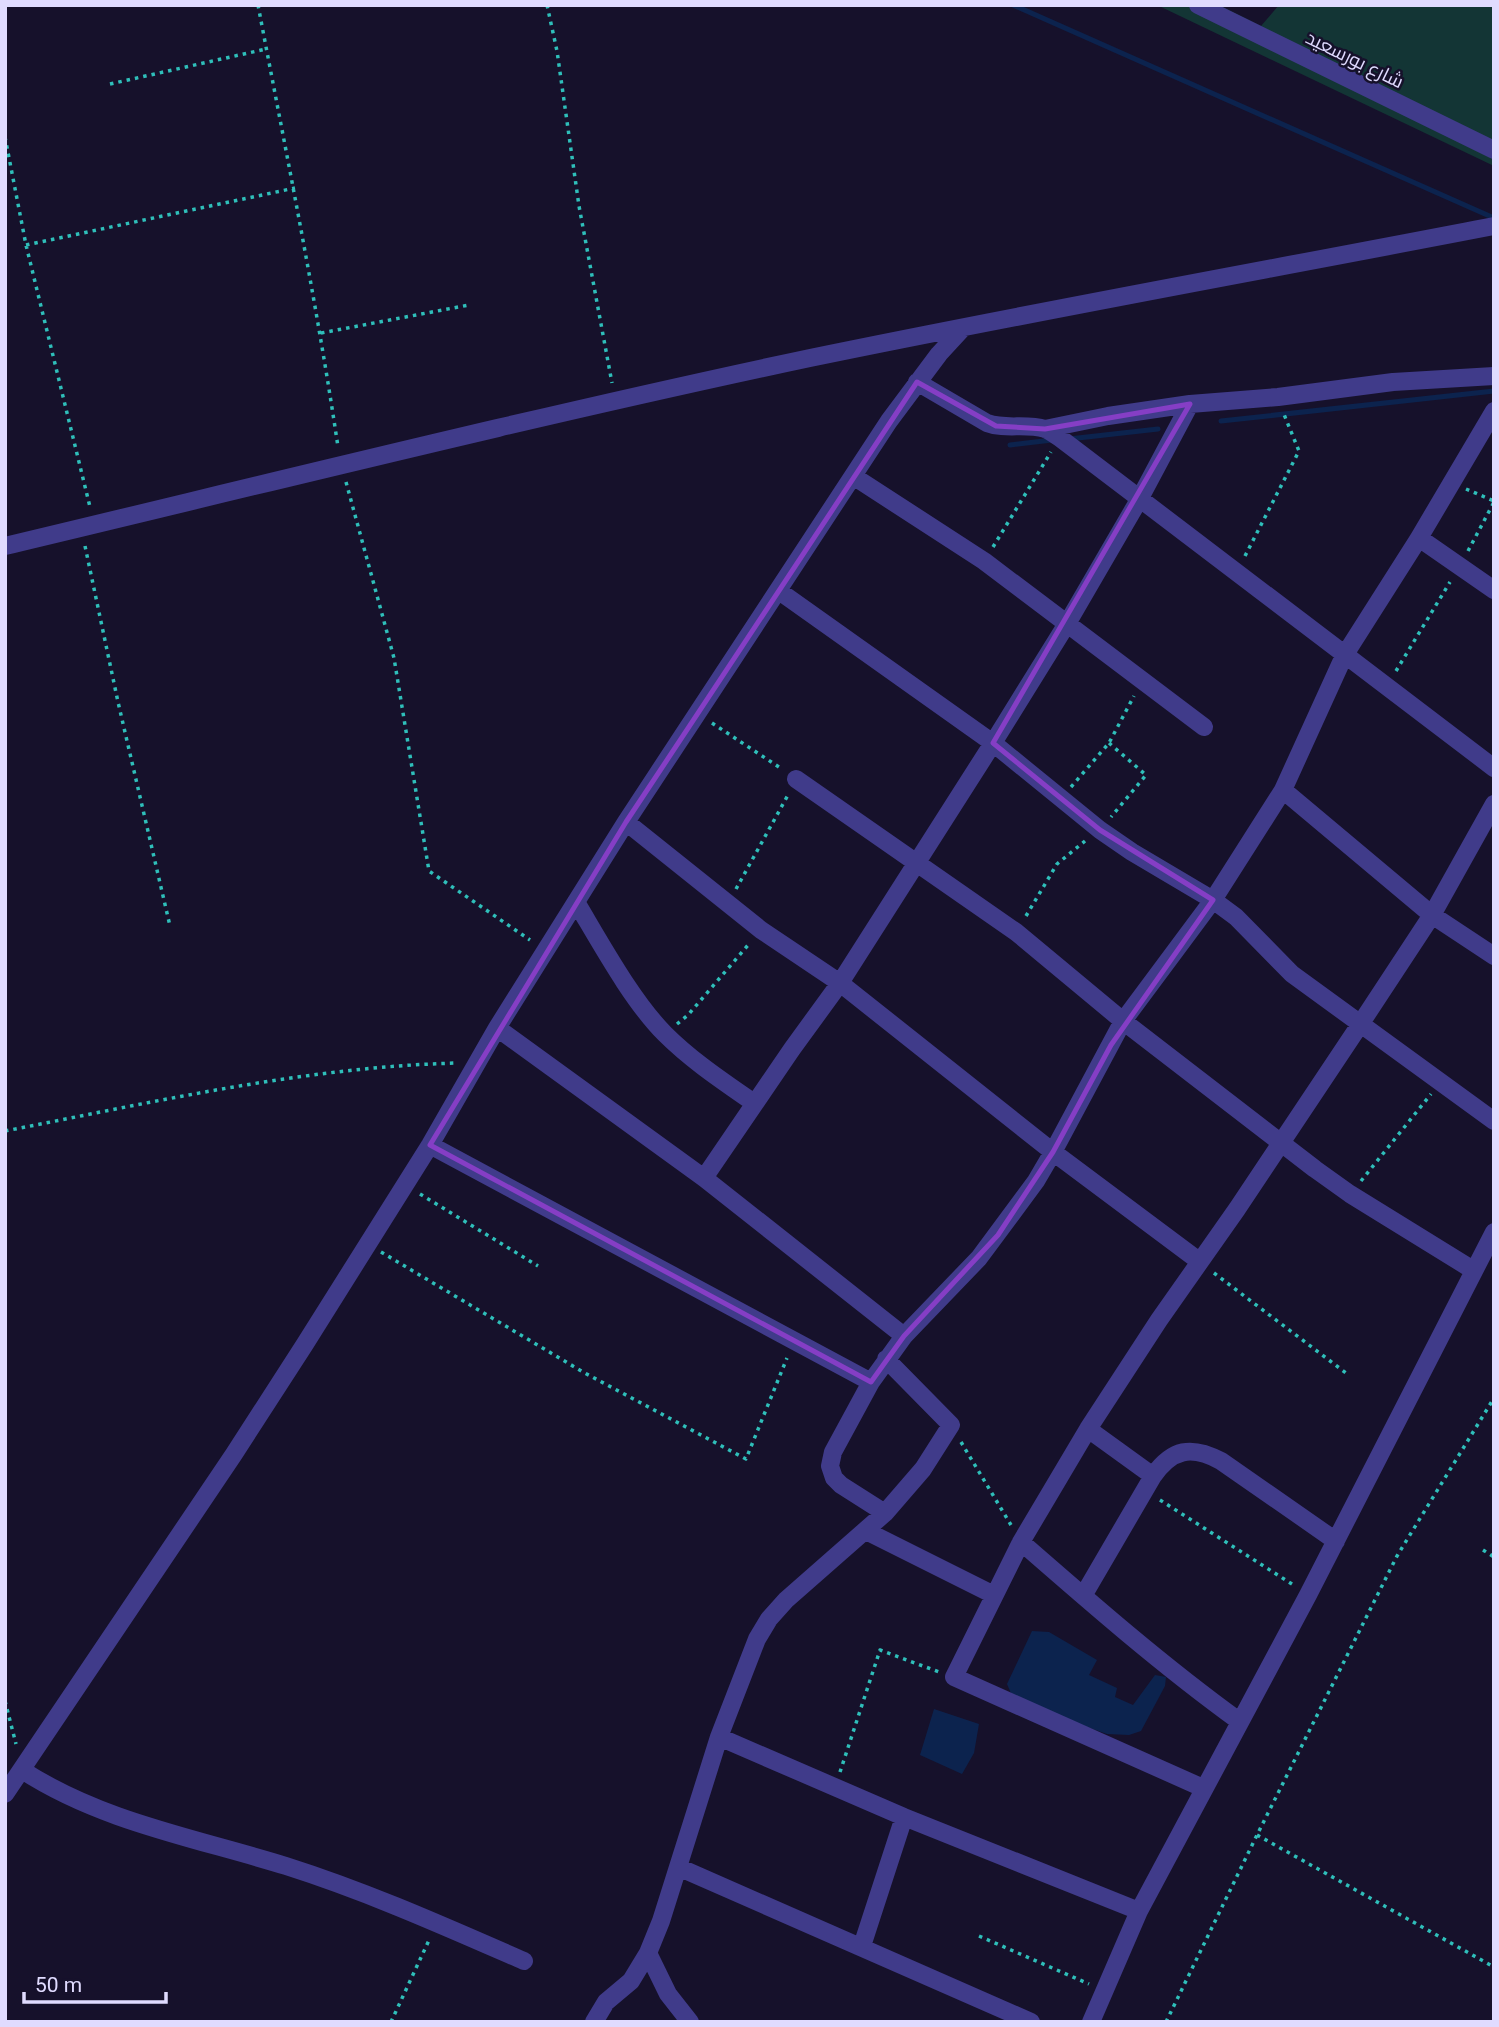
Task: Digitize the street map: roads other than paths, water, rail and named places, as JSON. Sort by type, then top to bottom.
[{"type":"street","name":"شارع بورسعيد","points":[[1198,5],[1494,150]]},
{"type":"street","points":[[5,546],[340,459],[808,359],[1270,266],[1494,226]]},
{"type":"street","points":[[5,1794],[242,1443],[430,1145],[497,1028],[697,713],[917,382],[962,328]]},
{"type":"street","points":[[917,382],[987,423],[1053,433],[1108,416],[1190,404],[1278,397],[1393,382],[1494,376]]},
{"type":"street","points":[[704,1178],[840,983],[993,743],[1068,622],[1140,498],[1190,404]]},
{"type":"street","points":[[885,1513],[841,1485],[834,1478],[830,1466],[834,1451],[871,1382],[904,1336],[958,1282],[1018,1207],[1053,1152],[1123,1021],[1213,900],[1283,790],[1343,656],[1419,538],[1494,411]]},
{"type":"street","points":[[1053,433],[1343,656],[1494,768]]},
{"type":"street","points":[[853,476],[985,561],[1204,727]]},
{"type":"street","points":[[1419,538],[1494,590]]},
{"type":"street","points":[[779,591],[993,743],[1100,830],[1158,870],[1213,900],[1236,917],[1292,974],[1494,1121]]},
{"type":"street","points":[[796,779],[1016,932],[1123,1021],[1350,1194],[1473,1270]]},
{"type":"street","points":[[1283,790],[1432,915],[1494,956]]},
{"type":"street","points":[[1203,1788],[954,1677],[1021,1542],[1088,1429],[1432,915],[1494,804]]},
{"type":"street","points":[[626,822],[761,930],[840,983],[1053,1152],[1199,1261]]},
{"type":"street","points":[[576,902],[618,969],[664,1034],[702,1066],[754,1103]]},
{"type":"street","points":[[497,1028],[704,1178],[904,1336]]},
{"type":"street","points":[[430,1145],[871,1382]]},
{"type":"street","points":[[1091,2022],[1139,1910],[1308,1595],[1494,1232]]},
{"type":"street","points":[[594,2022],[606,2002],[631,1981],[648,1953],[661,1921],[719,1737],[757,1639],[769,1619],[786,1600],[885,1513],[923,1469],[951,1425],[886,1359]]},
{"type":"street","points":[[1088,1429],[1149,1483]]},
{"type":"street","points":[[1083,1597],[1149,1483],[1163,1462],[1174,1454],[1188,1451],[1206,1453],[1244,1475],[1336,1541]]},
{"type":"street","points":[[866,1531],[994,1595]]},
{"type":"street","points":[[1021,1542],[1187,1683],[1239,1721]]},
{"type":"street","points":[[719,1737],[904,1817],[1139,1910]]},
{"type":"street","points":[[22,1770],[54,1789],[108,1814],[320,1877],[524,1961]]},
{"type":"street","points":[[862,1946],[904,1817]]},
{"type":"street","points":[[678,1867],[1031,2022]]},
{"type":"street","points":[[648,1953],[668,1994],[690,2022]]},
{"type":"water","points":[[1032,1631],[1049,1632],[1097,1660],[1089,1675],[1117,1688],[1115,1697],[1133,1705],[1155,1675],[1166,1677],[1165,1686],[1141,1731],[1129,1735],[1107,1734],[1033,1708],[1013,1698],[1007,1684]]},
{"type":"water","points":[[934,1709],[979,1724],[974,1753],[962,1774],[920,1755]]},
{"type":"waterway","points":[[1013,5],[1494,218]]},
{"type":"waterway","points":[[1221,421],[1494,391]]},
{"type":"waterway","points":[[1069,439],[1158,429]]},
{"type":"waterway","points":[[1010,445],[1052,440]]}]
